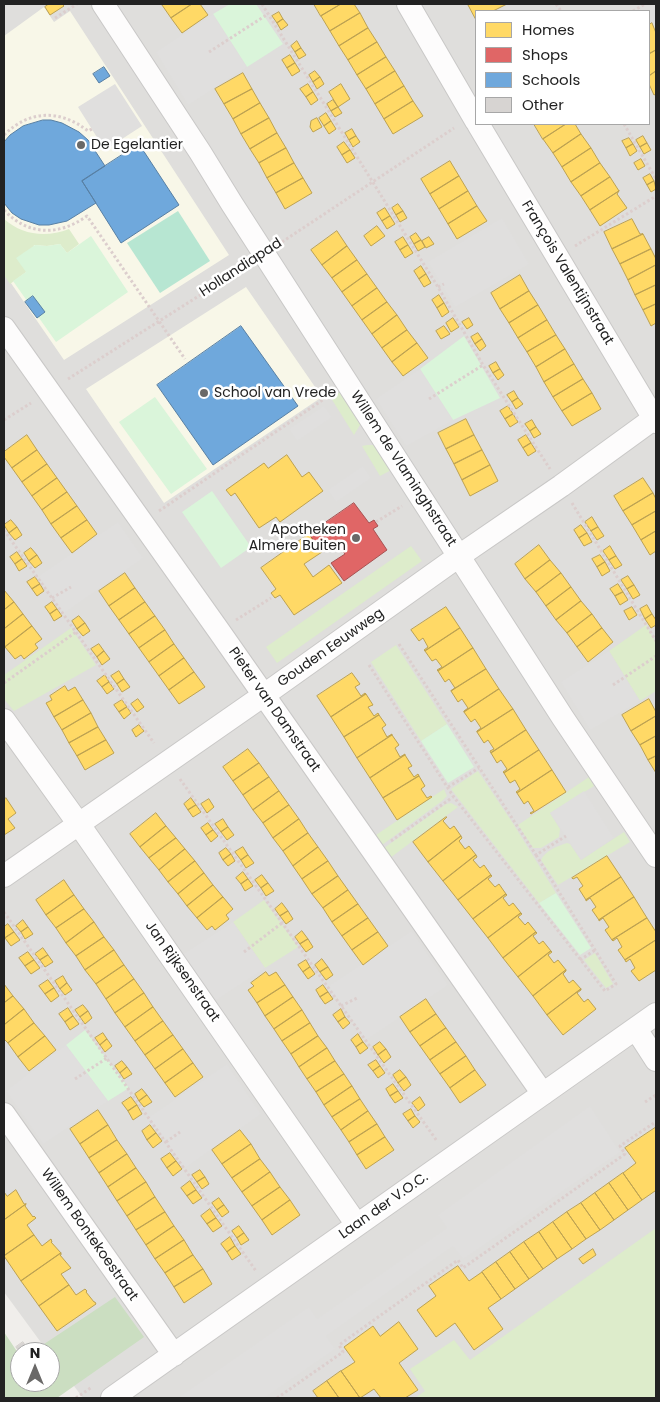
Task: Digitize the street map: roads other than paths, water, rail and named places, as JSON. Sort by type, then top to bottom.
[{"type":"street","name":"Willem de Vlaminghstraat","points":[[103,4],[563,718],[656,856]]},
{"type":"street","name":"François Valentijnstraat","points":[[408,4],[475,118]]},
{"type":"street","name":"François Valentijnstraat","points":[[479,125],[656,419]]},
{"type":"street","name":"Pieter van Damstraat","points":[[4,328],[543,1094]]},
{"type":"street","name":"Gouden Eeuwweg","points":[[4,876],[656,419]]},
{"type":"street","name":"Jan Rijksenstraat","points":[[4,720],[358,1225]]},
{"type":"street","name":"Laan der V.O.C.","points":[[112,1398],[656,1014]]},
{"type":"street","points":[[636,1028],[656,1060]]},
{"type":"street","name":"Willem Bontekoestraat","points":[[4,1114],[174,1355]]},
{"type":"place","name":"De Egelantier","points":[[81,145]]},
{"type":"place","name":"School van Vrede","points":[[204,393]]},
{"type":"place","name":"Apotheken Almere Buiten","points":[[356,538]]}]
